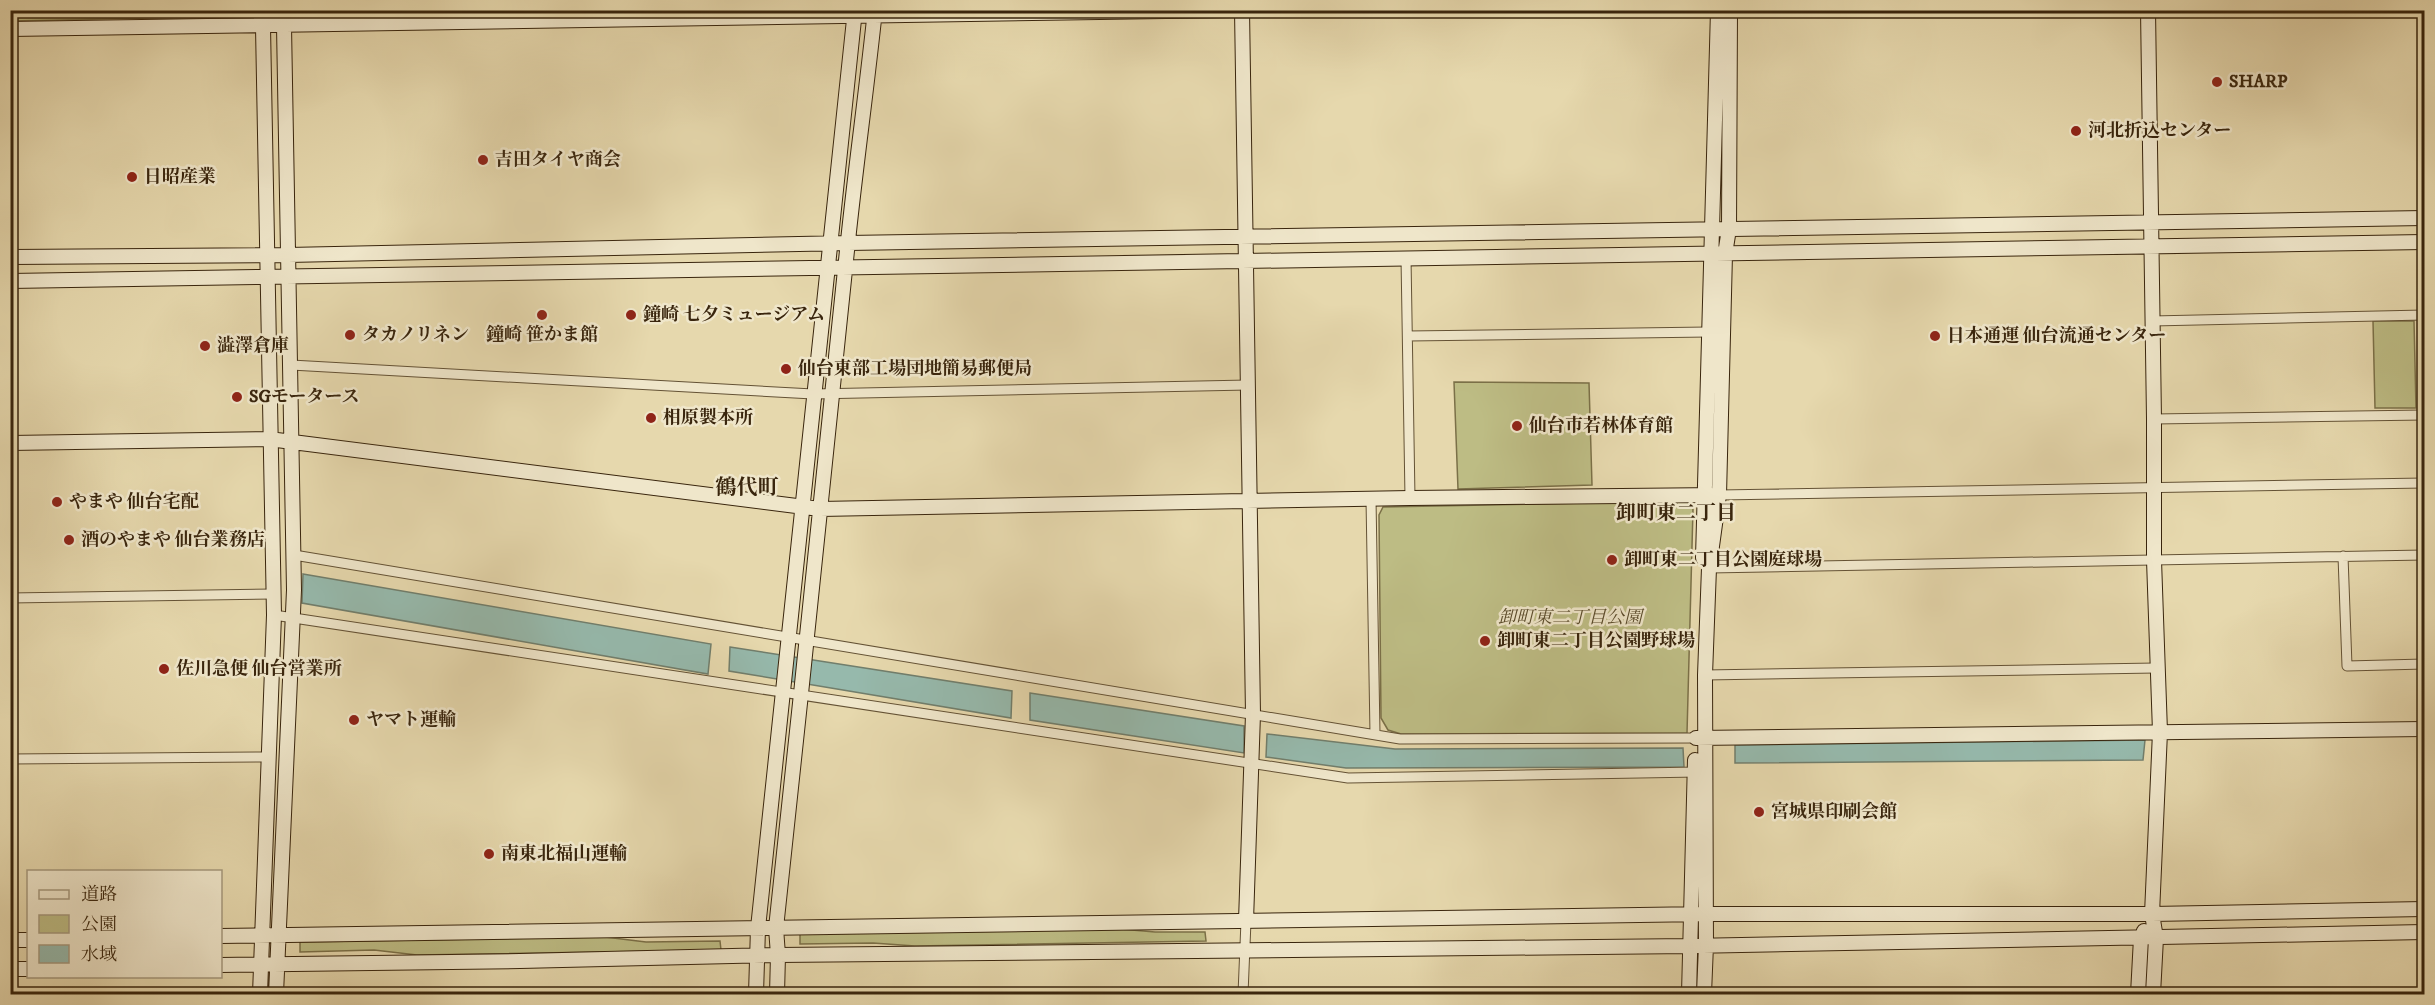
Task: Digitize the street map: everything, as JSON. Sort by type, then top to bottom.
[{"type":"street","points":[[260,10],[263,27],[274,615],[260,994]]},
{"type":"street","points":[[276,994],[294,555],[282,10]]},
{"type":"street","points":[[10,30],[263,27],[439,17],[1232,10]]},
{"type":"street","points":[[1242,10],[1253,714],[1243,994]]},
{"type":"street","points":[[1689,994],[1709,568],[1719,495],[1719,254],[1713,229],[1718,10]]},
{"type":"street","points":[[1701,738],[1708,332],[1719,254],[1729,229],[1730,10]]},
{"type":"street","points":[[2148,10],[2154,560],[2160,732],[2152,914],[2156,938],[2153,994]]},
{"type":"street","points":[[756,994],[758,928],[855,13]]},
{"type":"street","points":[[777,994],[776,928],[874,13]]},
{"type":"street","points":[[10,257],[288,255],[848,243],[2424,218]]},
{"type":"street","points":[[10,281],[2424,242]]},
{"type":"street","points":[[1406,258],[1410,498]]},
{"type":"street","points":[[2151,321],[2424,315]]},
{"type":"street","points":[[1408,336],[1708,332]]},
{"type":"street","points":[[291,364],[813,394],[1248,385]]},
{"type":"street","points":[[2154,419],[2424,416]]},
{"type":"street","points":[[10,443],[269,439],[820,509],[2424,483]]},
{"type":"street","points":[[1371,499],[1375,735]]},
{"type":"street","points":[[294,555],[788,637],[805,644],[1400,739],[1701,738],[2424,729]]},
{"type":"street","points":[[1709,568],[2424,555]]},
{"type":"street","points":[[2343,556],[2347,666],[2424,664]]},
{"type":"street","points":[[10,598],[273,594]]},
{"type":"street","points":[[274,615],[1348,778],[1699,772]]},
{"type":"street","points":[[1705,675],[2156,668]]},
{"type":"street","points":[[10,759],[268,757]]},
{"type":"street","points":[[1699,772],[1706,945],[1704,994]]},
{"type":"street","points":[[222,936],[1691,914],[2152,914],[2424,909]]},
{"type":"street","points":[[2138,994],[2141,938],[2152,914]]},
{"type":"street","points":[[222,965],[520,962],[778,955],[1690,946],[2424,932]]},
{"type":"street","points":[[10,940],[27,940]]},
{"type":"street","points":[[10,969],[27,969]]},
{"type":"green space","points":[[10,11],[246,11],[242,16],[11,21]]},
{"type":"green space","points":[[2373,321],[2414,321],[2416,408],[2375,408]]},
{"type":"green space","points":[[1454,382],[1589,383],[1592,485],[1458,489]]},
{"type":"green space","name":"卸町東二丁目公園","points":[[1687,501],[1693,509],[1687,733],[1401,734],[1388,730],[1381,718],[1379,515],[1383,507]]},
{"type":"green space","points":[[1120,929],[1205,932],[1206,941],[915,946],[873,943],[800,944],[800,933]]},
{"type":"green space","points":[[605,937],[646,942],[720,941],[721,950],[417,955],[374,950],[300,952],[300,942]]},
{"type":"water","points":[[303,574],[711,644],[708,674],[302,603]]},
{"type":"water","points":[[730,647],[1012,691],[1011,718],[729,671]]},
{"type":"water","points":[[1030,693],[1244,726],[1244,753],[1030,720]]},
{"type":"water","points":[[1267,734],[1395,749],[1683,748],[1684,767],[1346,768],[1266,757]]},
{"type":"water","points":[[2145,740],[2143,760],[1735,763],[1735,745]]},
{"type":"place","name":"SHARP","points":[[2217,82]]},
{"type":"place","name":"河北折込センター","points":[[2076,131]]},
{"type":"place","name":"吉田タイヤ商会","points":[[483,160]]},
{"type":"place","name":"日昭産業","points":[[132,177]]},
{"type":"place","name":"鐘崎 笹かま館","points":[[542,315]]},
{"type":"place","name":"鐘崎 七夕ミュージアム","points":[[631,315]]},
{"type":"place","name":"タカノリネン","points":[[350,335]]},
{"type":"place","name":"日本通運 仙台流通センター","points":[[1935,336]]},
{"type":"place","name":"澁澤倉庫","points":[[205,346]]},
{"type":"place","name":"仙台東部工場団地簡易郵便局","points":[[786,369]]},
{"type":"place","name":"SGモータース","points":[[237,397]]},
{"type":"place","name":"相原製本所","points":[[651,418]]},
{"type":"place","name":"仙台市若林体育館","points":[[1517,426]]},
{"type":"place","name":"やまや 仙台宅配","points":[[57,502]]},
{"type":"place","name":"酒のやまや 仙台業務店","points":[[69,540]]},
{"type":"place","name":"卸町東二丁目公園庭球場","points":[[1612,560]]},
{"type":"place","name":"卸町東二丁目公園野球場","points":[[1485,641]]},
{"type":"place","name":"佐川急便 仙台営業所","points":[[164,669]]},
{"type":"place","name":"ヤマト運輸","points":[[354,720]]},
{"type":"place","name":"宮城県印刷会館","points":[[1759,812]]},
{"type":"place","name":"南東北福山運輸","points":[[489,854]]},
{"type":"district","name":"鶴代町","points":[[747,488]]},
{"type":"district","name":"卸町東二丁目","points":[[1676,513]]}]
